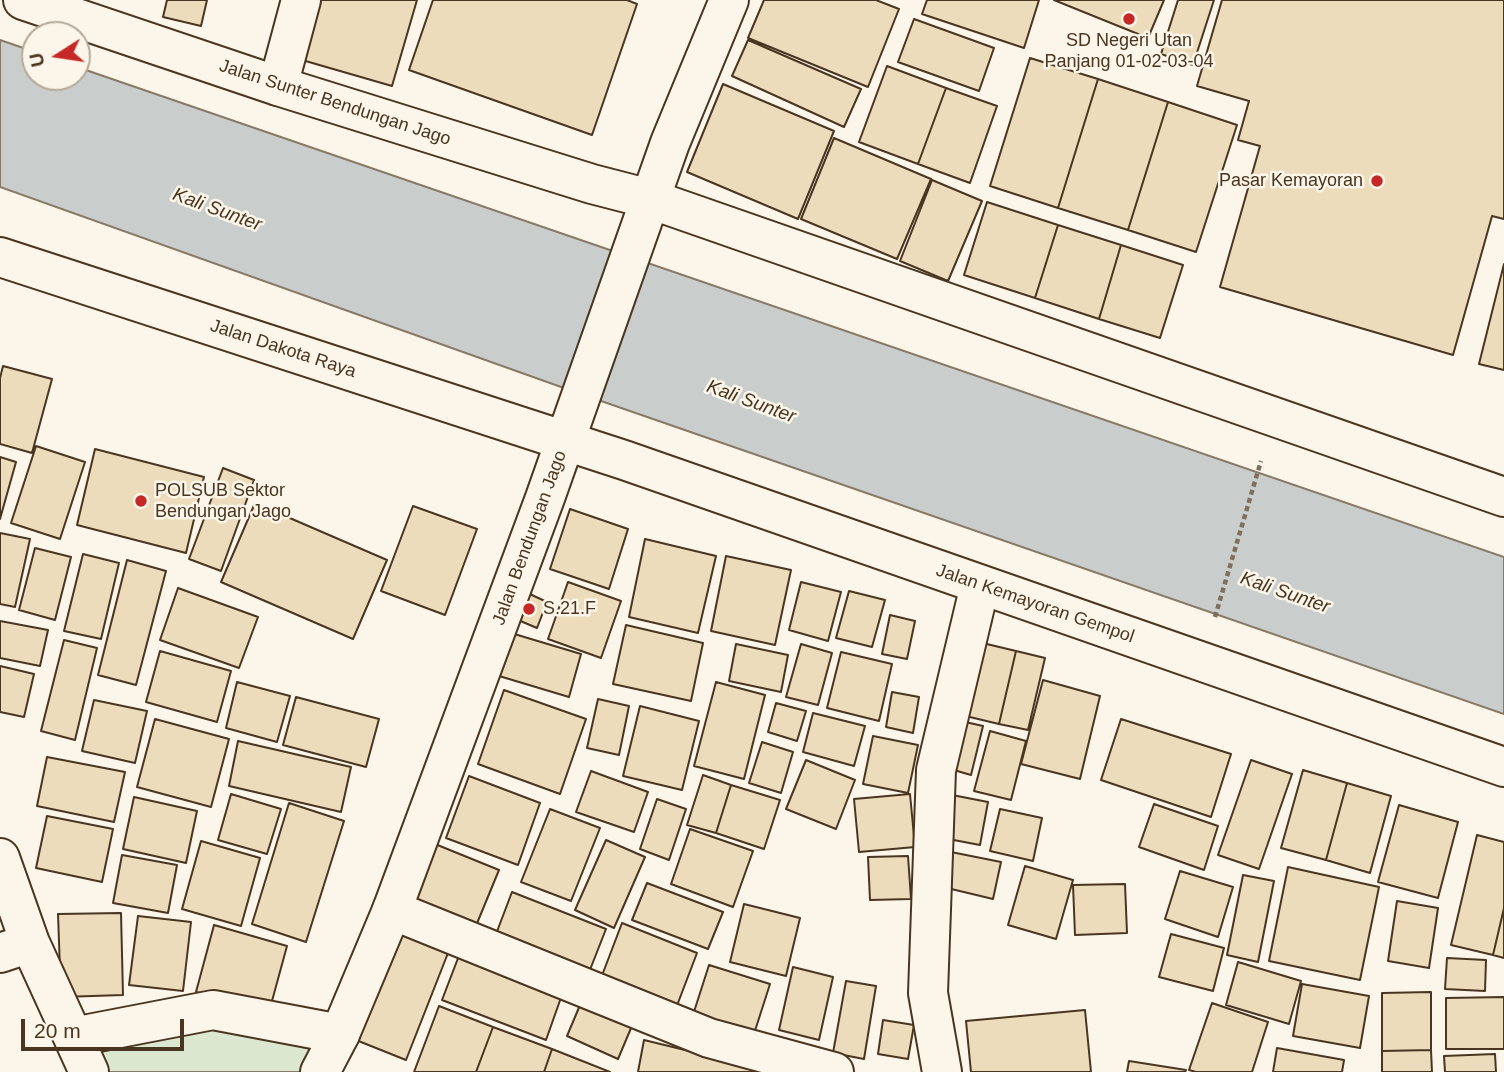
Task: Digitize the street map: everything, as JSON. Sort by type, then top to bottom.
[{"type":"street","name":"Jalan Sunter Bendungan Jago","points":[[23,0],[278,86],[592,184],[650,199]]},
{"type":"street","points":[[278,86],[301,0]]},
{"type":"street","name":"Jalan Bendungan Jago","points":[[320,1072],[340,1034],[392,911],[568,432],[650,199],[729,0]]},
{"type":"street","points":[[650,199],[1504,497]]},
{"type":"street","name":"Jalan Dakota Raya","points":[[0,257],[568,432]]},
{"type":"street","name":"Jalan Kemayoran Gempol","points":[[568,432],[637,465],[1504,767]]},
{"type":"street","points":[[942,1072],[928,993],[936,770],[980,585]]},
{"type":"street","points":[[0,858],[15,948],[73,1037],[89,1072]]},
{"type":"street","points":[[392,911],[709,1038],[835,1072]]},
{"type":"street","points":[[73,1037],[213,1010],[340,1034]]},
{"type":"path","points":[[1211,629],[1262,460]]},
{"type":"green space","points":[[213,1010],[340,1034],[320,1072],[89,1072],[73,1037]]},
{"type":"water","name":"Kali Sunter","points":[[0,40],[21,47],[21,91],[91,91],[91,72],[1504,557],[1504,714],[578,393],[0,187]]},
{"type":"building","points":[[167,0],[207,0],[201,26],[163,17]]},
{"type":"building","points":[[319,0],[417,0],[392,86],[302,60]]},
{"type":"building","points":[[433,0],[627,0],[637,4],[592,135],[409,70]]},
{"type":"building","points":[[764,0],[876,0],[899,9],[868,87],[748,38]]},
{"type":"building","points":[[927,0],[1039,0],[1024,48],[922,14]]},
{"type":"building","name":"SD Negeri Utan Panjang 01-02-03-04","points":[[1054,0],[1164,0],[1148,38]]},
{"type":"building","points":[[1178,0],[1214,0],[1193,65],[1161,54]]},
{"type":"building","name":"Pasar Kemayoran","points":[[1222,0],[1504,0],[1504,219],[1492,216],[1453,355],[1220,287],[1260,146],[1238,140],[1249,101],[1197,86]]},
{"type":"building","points":[[914,19],[994,48],[979,91],[898,62]]},
{"type":"building","points":[[748,40],[861,89],[844,127],[732,76]]},
{"type":"building","points":[[1030,58],[1098,79],[1058,208],[990,186]]},
{"type":"building","points":[[887,66],[946,88],[918,164],[859,142]]},
{"type":"building","points":[[1098,79],[1168,102],[1128,230],[1058,208]]},
{"type":"building","points":[[723,84],[834,131],[798,219],[687,172]]},
{"type":"building","points":[[946,88],[997,106],[970,183],[918,164]]},
{"type":"building","points":[[1168,102],[1237,125],[1196,252],[1128,230]]},
{"type":"building","points":[[834,138],[931,179],[897,259],[801,219]]},
{"type":"building","points":[[932,180],[982,201],[948,281],[900,261]]},
{"type":"building","points":[[987,202],[1058,225],[1035,298],[964,275]]},
{"type":"building","points":[[1058,225],[1121,245],[1099,319],[1035,298]]},
{"type":"building","points":[[1121,245],[1183,265],[1160,338],[1099,319]]},
{"type":"building","points":[[1504,264],[1504,370],[1479,364]]},
{"type":"building","points":[[3,366],[52,379],[32,453],[0,444],[0,378]]},
{"type":"building","points":[[36,446],[85,462],[60,539],[11,523]]},
{"type":"building","name":"POLSUB Sektor Bendungan Jago","points":[[95,449],[204,477],[186,553],[77,525]]},
{"type":"building","points":[[0,457],[16,462],[0,519]]},
{"type":"building","points":[[223,468],[254,480],[221,571],[189,559]]},
{"type":"building","points":[[255,503],[387,560],[353,639],[221,582]]},
{"type":"building","points":[[413,506],[477,529],[445,615],[381,591]]},
{"type":"building","points":[[570,509],[628,529],[609,589],[550,569]]},
{"type":"building","points":[[0,533],[30,539],[15,607],[0,604]]},
{"type":"building","points":[[645,539],[716,556],[698,633],[629,617]]},
{"type":"building","points":[[35,548],[71,557],[55,620],[19,610]]},
{"type":"building","points":[[83,554],[119,563],[101,639],[64,631]]},
{"type":"building","points":[[726,556],[791,570],[775,645],[711,631]]},
{"type":"building","points":[[127,560],[166,571],[136,685],[98,675]]},
{"type":"building","points":[[568,582],[621,601],[601,658],[548,639]]},
{"type":"building","points":[[801,582],[841,592],[828,641],[789,630]]},
{"type":"building","points":[[178,588],[258,617],[239,668],[160,640]]},
{"type":"building","name":"S.21.F","points":[[521,590],[547,602],[537,628],[511,617]]},
{"type":"building","points":[[849,591],[885,600],[872,647],[836,638]]},
{"type":"building","points":[[890,615],[915,621],[907,659],[882,654]]},
{"type":"building","points":[[0,621],[48,630],[40,666],[0,658]]},
{"type":"building","points":[[626,625],[703,643],[691,701],[613,684]]},
{"type":"building","points":[[511,633],[581,654],[569,697],[499,676]]},
{"type":"building","points":[[64,640],[97,648],[75,740],[41,731]]},
{"type":"building","points":[[970,640],[1016,651],[999,724],[953,713]]},
{"type":"building","points":[[736,644],[788,655],[781,692],[729,681]]},
{"type":"building","points":[[801,644],[832,653],[818,705],[786,697]]},
{"type":"building","points":[[160,651],[231,671],[217,722],[146,702]]},
{"type":"building","points":[[1016,651],[1045,658],[1028,730],[999,724]]},
{"type":"building","points":[[841,652],[892,664],[879,721],[827,708]]},
{"type":"building","points":[[0,666],[34,674],[24,717],[0,712]]},
{"type":"building","points":[[1043,680],[1100,696],[1080,779],[1021,764]]},
{"type":"building","points":[[237,682],[290,696],[277,742],[226,728]]},
{"type":"building","points":[[716,682],[765,695],[744,779],[694,766]]},
{"type":"building","points":[[504,690],[586,719],[560,794],[478,764]]},
{"type":"building","points":[[892,692],[919,697],[913,733],[886,727]]},
{"type":"building","points":[[296,697],[379,719],[366,767],[283,745]]},
{"type":"building","points":[[598,699],[629,706],[619,755],[587,748]]},
{"type":"building","points":[[94,700],[147,711],[135,763],[82,751]]},
{"type":"building","points":[[776,703],[806,711],[797,741],[768,732]]},
{"type":"building","points":[[640,706],[699,721],[682,790],[623,776]]},
{"type":"building","points":[[813,713],[865,726],[854,766],[803,752]]},
{"type":"building","points":[[155,719],[229,739],[211,807],[137,787]]},
{"type":"building","points":[[952,719],[983,726],[971,775],[940,766]]},
{"type":"building","points":[[1121,719],[1231,754],[1211,817],[1101,780]]},
{"type":"building","points":[[990,731],[1026,741],[1011,800],[974,791]]},
{"type":"building","points":[[873,736],[918,745],[908,793],[863,784]]},
{"type":"building","points":[[238,741],[351,767],[341,812],[229,786]]},
{"type":"building","points":[[762,742],[793,752],[781,793],[749,783]]},
{"type":"building","points":[[47,757],[125,772],[114,822],[37,806]]},
{"type":"building","points":[[806,760],[855,780],[836,829],[786,809]]},
{"type":"building","points":[[1251,760],[1292,774],[1259,869],[1218,855]]},
{"type":"building","points":[[1303,770],[1347,783],[1326,860],[1281,848]]},
{"type":"building","points":[[591,771],[648,792],[634,832],[576,812]]},
{"type":"building","points":[[703,775],[731,785],[716,833],[687,825]]},
{"type":"building","points":[[469,776],[540,803],[518,865],[446,838]]},
{"type":"building","points":[[1347,783],[1391,796],[1370,873],[1326,860]]},
{"type":"building","points":[[731,785],[780,800],[764,849],[716,833]]},
{"type":"building","points":[[231,794],[281,809],[267,854],[218,840]]},
{"type":"building","points":[[910,794],[915,847],[859,852],[854,799]]},
{"type":"building","points":[[952,795],[988,802],[980,845],[943,838]]},
{"type":"building","points":[[134,797],[197,811],[186,863],[123,849]]},
{"type":"building","points":[[657,799],[686,809],[669,860],[640,849]]},
{"type":"building","points":[[289,803],[344,821],[306,942],[252,924]]},
{"type":"building","points":[[1154,804],[1218,826],[1204,870],[1139,847]]},
{"type":"building","points":[[1399,805],[1458,822],[1438,898],[1378,882]]},
{"type":"building","points":[[550,809],[600,828],[571,901],[521,882]]},
{"type":"building","points":[[1000,809],[1042,818],[1033,861],[990,851]]},
{"type":"building","points":[[47,816],[113,829],[102,882],[36,868]]},
{"type":"building","points":[[690,829],[753,851],[733,907],[671,884]]},
{"type":"building","points":[[1477,835],[1504,842],[1504,908],[1493,955],[1451,945]]},
{"type":"building","points":[[606,840],[645,857],[614,928],[575,910]]},
{"type":"building","points":[[201,841],[260,858],[241,926],[182,909]]},
{"type":"building","points":[[435,844],[499,870],[473,933],[411,907]]},
{"type":"building","points":[[951,852],[1001,862],[993,899],[943,887]]},
{"type":"building","points":[[122,855],[177,865],[168,913],[113,903]]},
{"type":"building","points":[[908,856],[911,899],[870,900],[868,857]]},
{"type":"building","points":[[1025,866],[1073,880],[1056,939],[1008,925]]},
{"type":"building","points":[[1288,867],[1379,887],[1360,980],[1269,961]]},
{"type":"building","points":[[1180,871],[1233,887],[1218,937],[1165,919]]},
{"type":"building","points":[[1243,875],[1274,881],[1258,962],[1227,955]]},
{"type":"building","points":[[647,883],[723,912],[708,949],[632,920]]},
{"type":"building","points":[[1125,884],[1127,933],[1075,935],[1073,885]]},
{"type":"building","points":[[512,892],[606,929],[586,980],[493,942]]},
{"type":"building","points":[[1397,901],[1438,908],[1429,968],[1388,961]]},
{"type":"building","points":[[744,904],[800,918],[786,976],[730,962]]},
{"type":"building","points":[[1504,908],[1504,958],[1493,955]]},
{"type":"building","points":[[121,913],[123,995],[61,997],[58,914]]},
{"type":"building","points":[[138,916],[191,922],[183,991],[129,985]]},
{"type":"building","points":[[622,923],[697,953],[673,1016],[598,986]]},
{"type":"building","points":[[214,925],[287,946],[269,1012],[196,992]]},
{"type":"building","points":[[394,931],[448,953],[406,1060],[351,1038]]},
{"type":"building","points":[[1171,934],[1224,948],[1213,991],[1159,977]]},
{"type":"building","points":[[460,953],[563,992],[546,1040],[442,1000]]},
{"type":"building","points":[[1447,958],[1486,960],[1485,991],[1445,989]]},
{"type":"building","points":[[1238,962],[1301,981],[1289,1024],[1226,1005]]},
{"type":"building","points":[[709,965],[770,984],[753,1037],[692,1018]]},
{"type":"building","points":[[793,967],[833,977],[819,1040],[779,1030]]},
{"type":"building","points":[[846,981],[876,986],[864,1059],[833,1053]]},
{"type":"building","points":[[1302,984],[1369,996],[1360,1048],[1293,1036]]},
{"type":"building","points":[[1431,992],[1431,1050],[1382,1051],[1382,993]]},
{"type":"building","points":[[1504,997],[1504,1049],[1446,1049],[1446,998]]},
{"type":"building","points":[[583,998],[634,1021],[618,1059],[567,1036]]},
{"type":"building","points":[[1212,1003],[1268,1022],[1252,1072],[1189,1070]]},
{"type":"building","points":[[439,1006],[493,1027],[476,1072],[414,1072]]},
{"type":"building","points":[[1085,1010],[1091,1072],[971,1072],[966,1021]]},
{"type":"building","points":[[883,1020],[914,1025],[908,1059],[878,1054]]},
{"type":"building","points":[[493,1027],[552,1049],[544,1072],[476,1072]]},
{"type":"building","points":[[644,1040],[775,1072],[638,1072]]},
{"type":"building","points":[[1277,1048],[1344,1060],[1342,1072],[1273,1072]]},
{"type":"building","points":[[552,1049],[610,1072],[544,1072]]},
{"type":"building","points":[[1431,1050],[1432,1072],[1382,1072],[1382,1051]]},
{"type":"building","points":[[1495,1054],[1496,1072],[1445,1072],[1444,1056]]},
{"type":"building","points":[[1129,1061],[1186,1070],[1127,1072]]},
{"type":"place","name":"SD Negeri Utan Panjang 01-02-03-04","points":[[1129,19]]},
{"type":"place","name":"Pasar Kemayoran","points":[[1377,181]]},
{"type":"place","name":"POLSUB Sektor Bendungan Jago","points":[[141,501]]},
{"type":"place","name":"S.21.F","points":[[529,609]]}]
